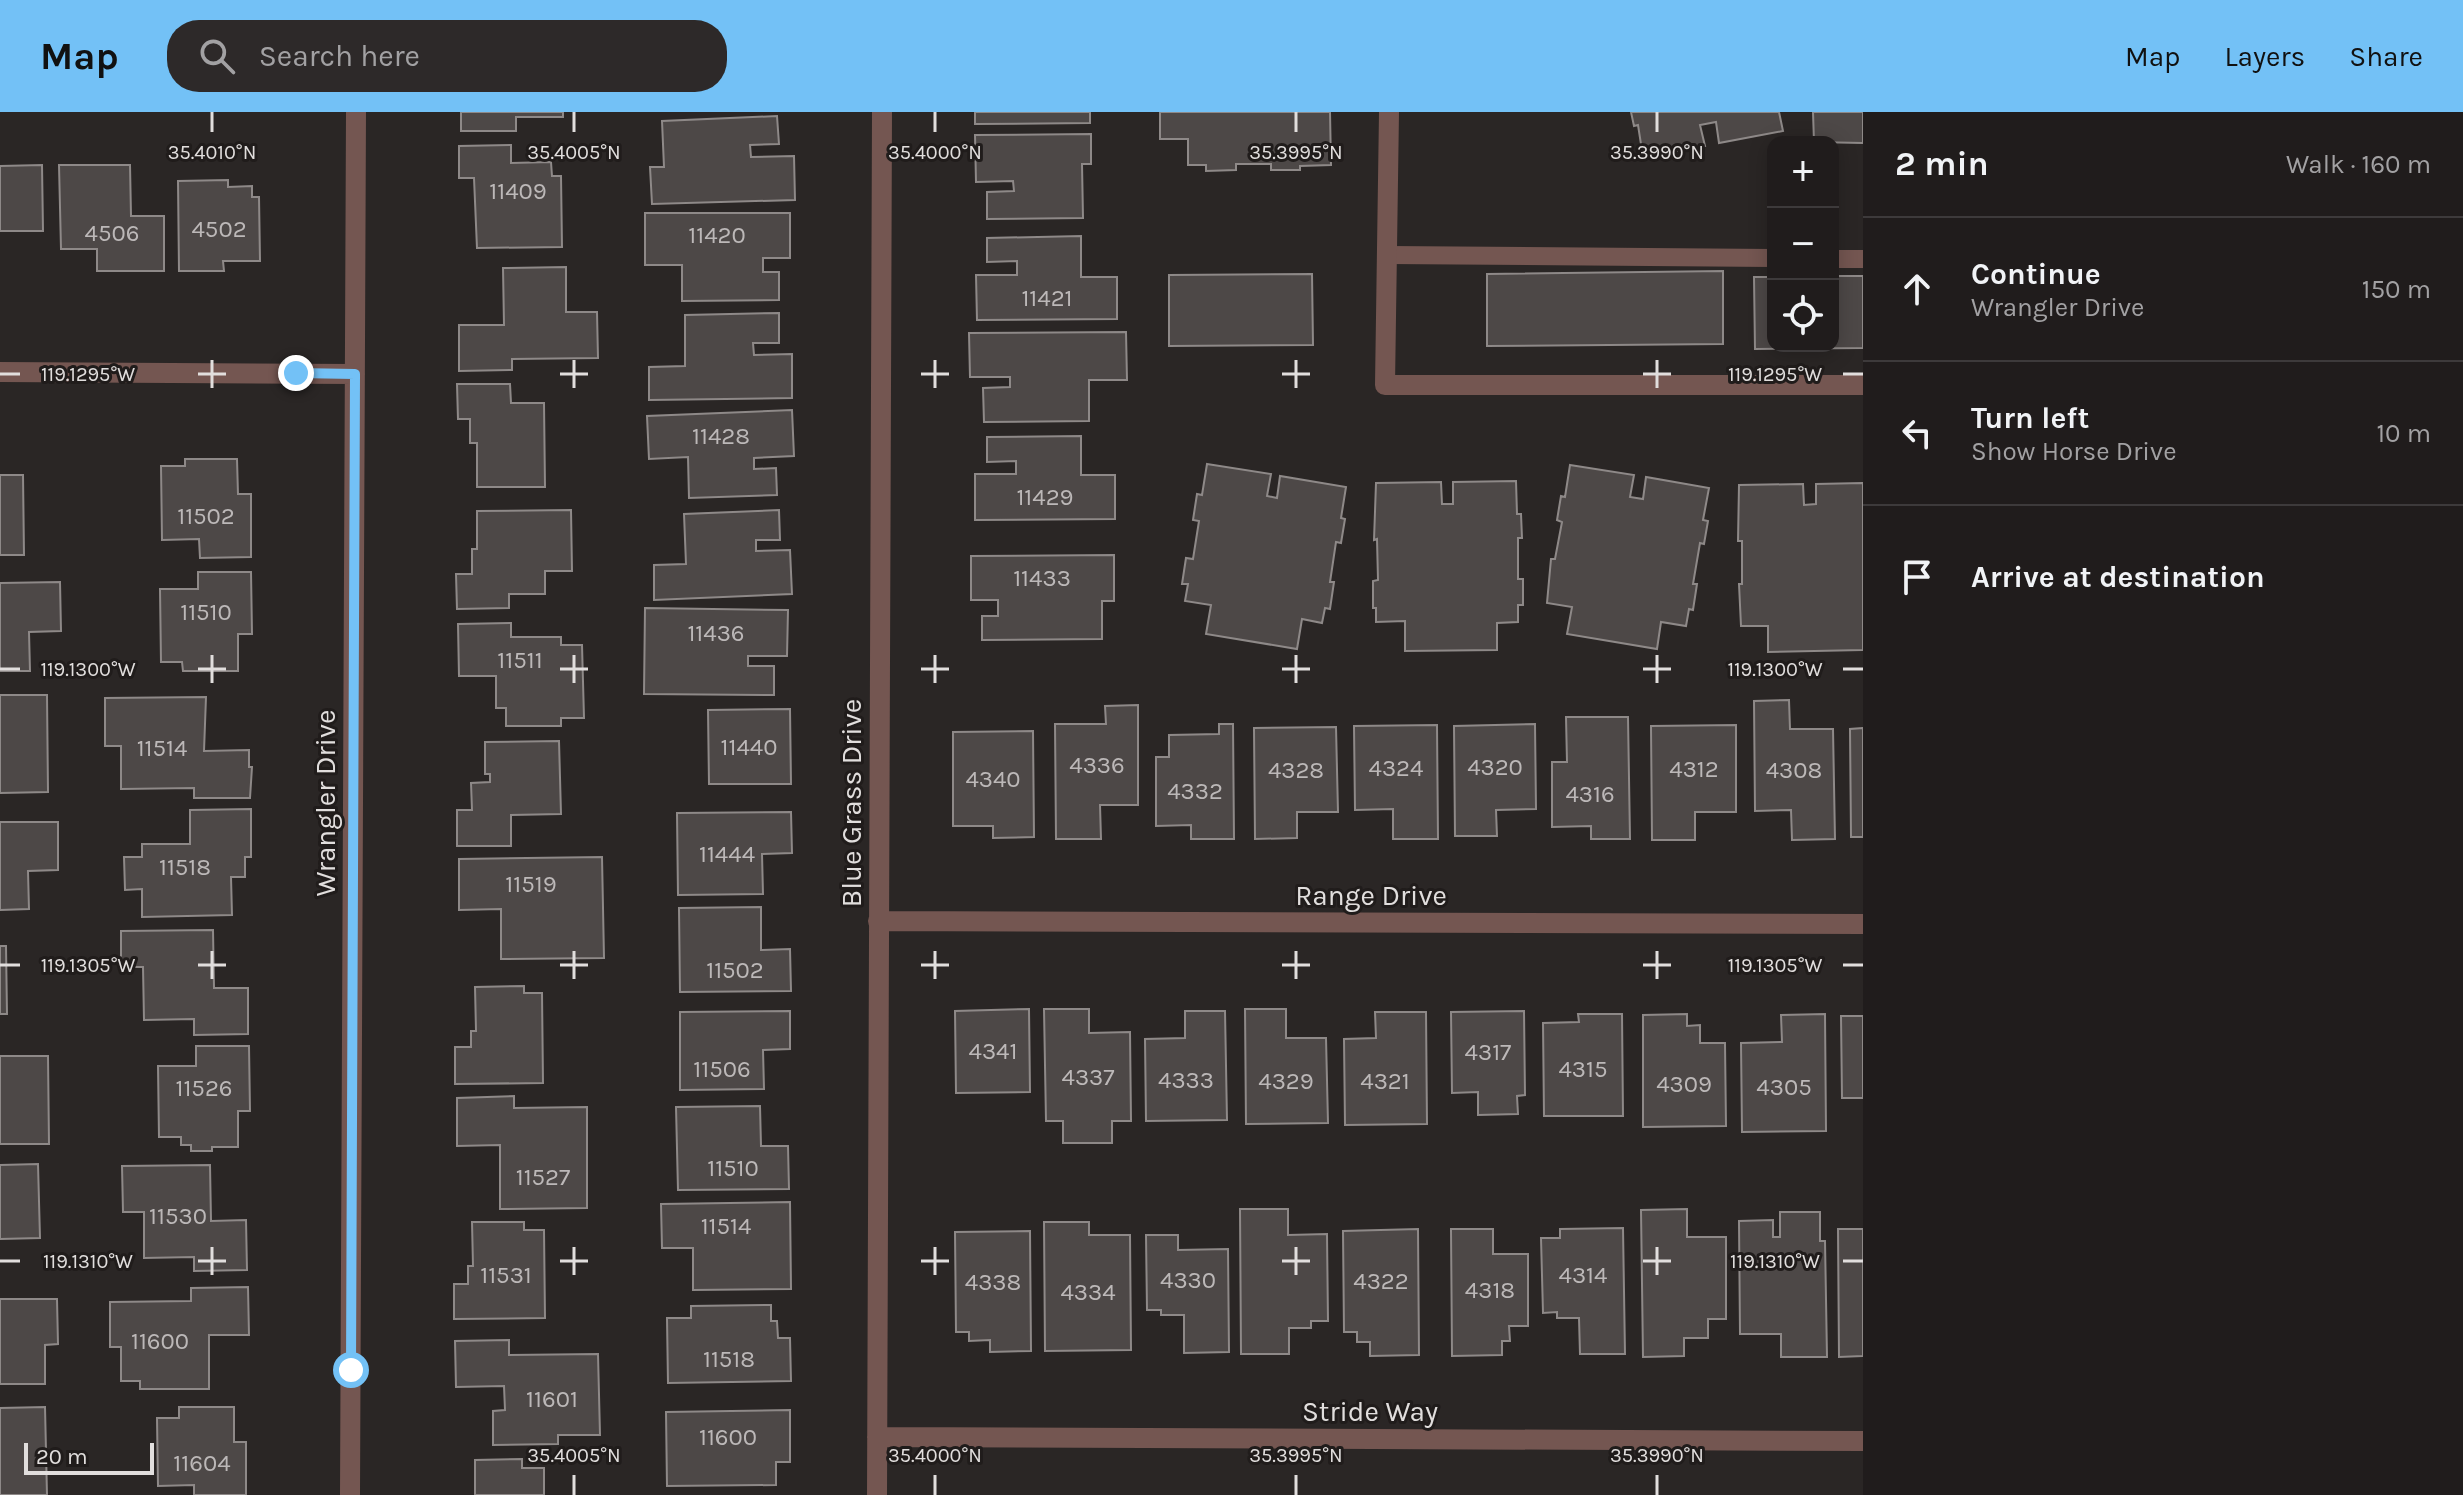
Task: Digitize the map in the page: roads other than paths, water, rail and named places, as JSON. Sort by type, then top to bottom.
[{"type":"street","name":"Wrangler Drive","points":[[350,1495],[356,112]]},
{"type":"street","name":"Blue Grass Drive","points":[[877,1495],[882,112]]},
{"type":"street","points":[[1389,112],[1385,385],[1863,385]]},
{"type":"street","points":[[0,372],[355,374]]},
{"type":"street","name":"Range Drive","points":[[878,921],[1863,924]]},
{"type":"street","name":"Stride Way","points":[[877,1437],[1863,1441]]},
{"type":"lane","points":[[1388,255],[1767,258]]},
{"type":"lane","points":[[1839,259],[1863,259]]}]
